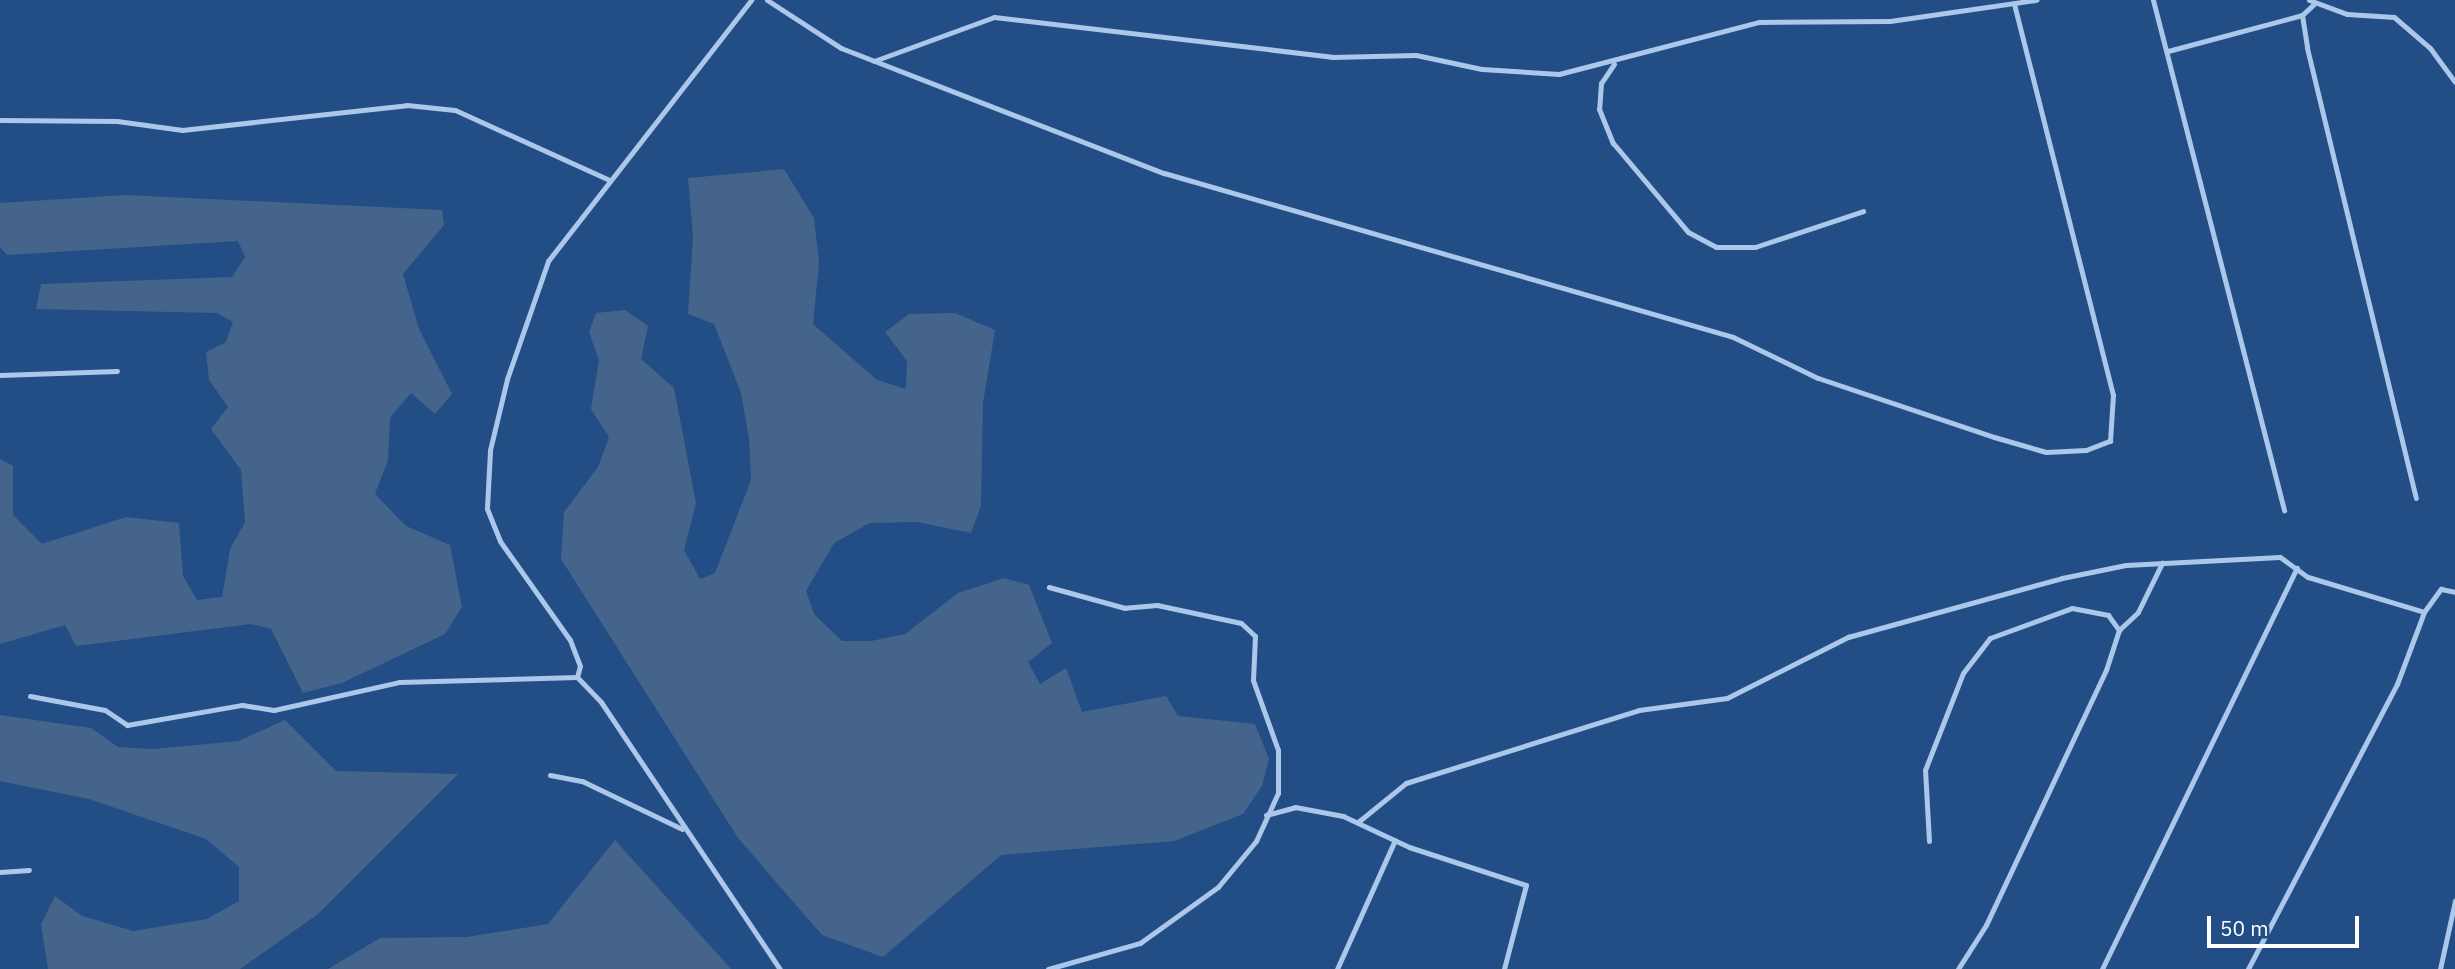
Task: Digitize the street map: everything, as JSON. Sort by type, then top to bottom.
[{"type":"lane","points":[[577,677],[580,666],[570,640],[500,541],[485,485],[507,379],[540,280],[609,180],[751,0]]},
{"type":"lane","points":[[766,0],[841,48],[1164,173],[1733,337],[1818,378],[1994,437],[2046,452],[2086,450],[2110,441],[2113,395],[2014,3]]},
{"type":"lane","points":[[874,61],[994,17],[1332,57],[1416,55],[1482,69],[1559,74],[1614,64],[1759,22],[1890,21],[2036,0]]},
{"type":"lane","points":[[2153,0],[2284,510]]},
{"type":"lane","points":[[2168,51],[2302,15],[2311,2],[2394,17],[2430,48],[2455,82]]},
{"type":"lane","points":[[2302,15],[2416,498]]},
{"type":"lane","points":[[1614,64],[1601,83],[1599,109],[1614,142],[1688,232],[1716,247],[1755,247],[1863,211]]},
{"type":"lane","points":[[0,120],[117,121],[182,130],[407,105],[455,110],[505,129],[609,180]]},
{"type":"lane","points":[[0,375],[117,371]]},
{"type":"lane","points":[[1358,822],[1373,803],[1406,783],[1639,710],[1727,698],[1848,637],[2062,578],[2162,563],[2268,556],[2424,612]]},
{"type":"lane","points":[[1958,969],[1986,925],[2119,630],[2138,612],[2162,563]]},
{"type":"lane","points":[[2102,969],[2297,568]]},
{"type":"lane","points":[[1048,969],[1140,943],[1181,918],[1218,887],[1256,841],[1278,793],[1278,750],[1253,680],[1255,636],[1241,623],[1203,612],[1125,608],[1049,587]]},
{"type":"lane","points":[[2248,969],[2397,684],[2424,612],[2441,589],[2455,593]]},
{"type":"lane","points":[[1929,841],[1925,771],[1963,673],[1990,638],[2073,608],[2108,615],[2119,630]]},
{"type":"lane","points":[[30,696],[105,710],[127,724],[243,705],[274,710],[399,682],[577,677],[601,702],[780,969]]},
{"type":"lane","points":[[550,775],[582,781],[685,830]]},
{"type":"lane","points":[[1266,815],[1294,807],[1358,822],[1395,840],[1526,885],[1504,969]]},
{"type":"lane","points":[[1337,969],[1395,840]]},
{"type":"lane","points":[[0,872],[29,870]]},
{"type":"lane","points":[[2441,969],[2455,901]]},
{"type":"water","points":[[784,169],[814,218],[819,263],[813,324],[877,380],[906,389],[907,361],[885,332],[909,314],[955,313],[995,330],[983,403],[981,506],[971,533],[917,522],[870,523],[834,543],[806,591],[814,614],[842,641],[871,641],[905,634],[958,593],[1004,578],[1029,585],[1052,643],[1028,662],[1040,684],[1066,668],[1082,712],[1166,696],[1178,716],[1255,724],[1269,759],[1262,786],[1243,814],[1174,841],[1001,855],[883,957],[822,935],[738,838],[561,559],[564,512],[598,467],[609,437],[591,409],[599,360],[589,332],[596,313],[625,310],[648,326],[641,359],[674,388],[696,503],[684,550],[700,579],[715,573],[751,480],[749,439],[741,393],[714,324],[688,314],[693,237],[688,178]]},
{"type":"water","points":[[126,195],[442,210],[444,225],[403,274],[419,329],[452,394],[435,414],[411,393],[390,418],[388,460],[375,494],[406,526],[450,545],[462,607],[445,634],[342,683],[303,693],[271,629],[251,624],[76,646],[65,625],[0,644],[0,459],[13,466],[13,515],[42,544],[126,517],[179,523],[183,576],[197,600],[222,597],[230,549],[245,522],[241,470],[211,429],[228,407],[209,380],[206,352],[226,342],[233,322],[217,313],[36,309],[41,284],[232,277],[245,257],[238,241],[7,255],[0,247],[0,203]]},
{"type":"water","points":[[0,715],[91,728],[118,747],[153,749],[239,741],[285,720],[336,771],[458,774],[318,914],[240,969],[48,969],[41,924],[55,896],[82,916],[133,931],[207,919],[239,901],[239,867],[206,839],[89,799],[0,781]]},
{"type":"water","points":[[615,840],[731,969],[328,969],[380,938],[467,937],[548,924]]}]
